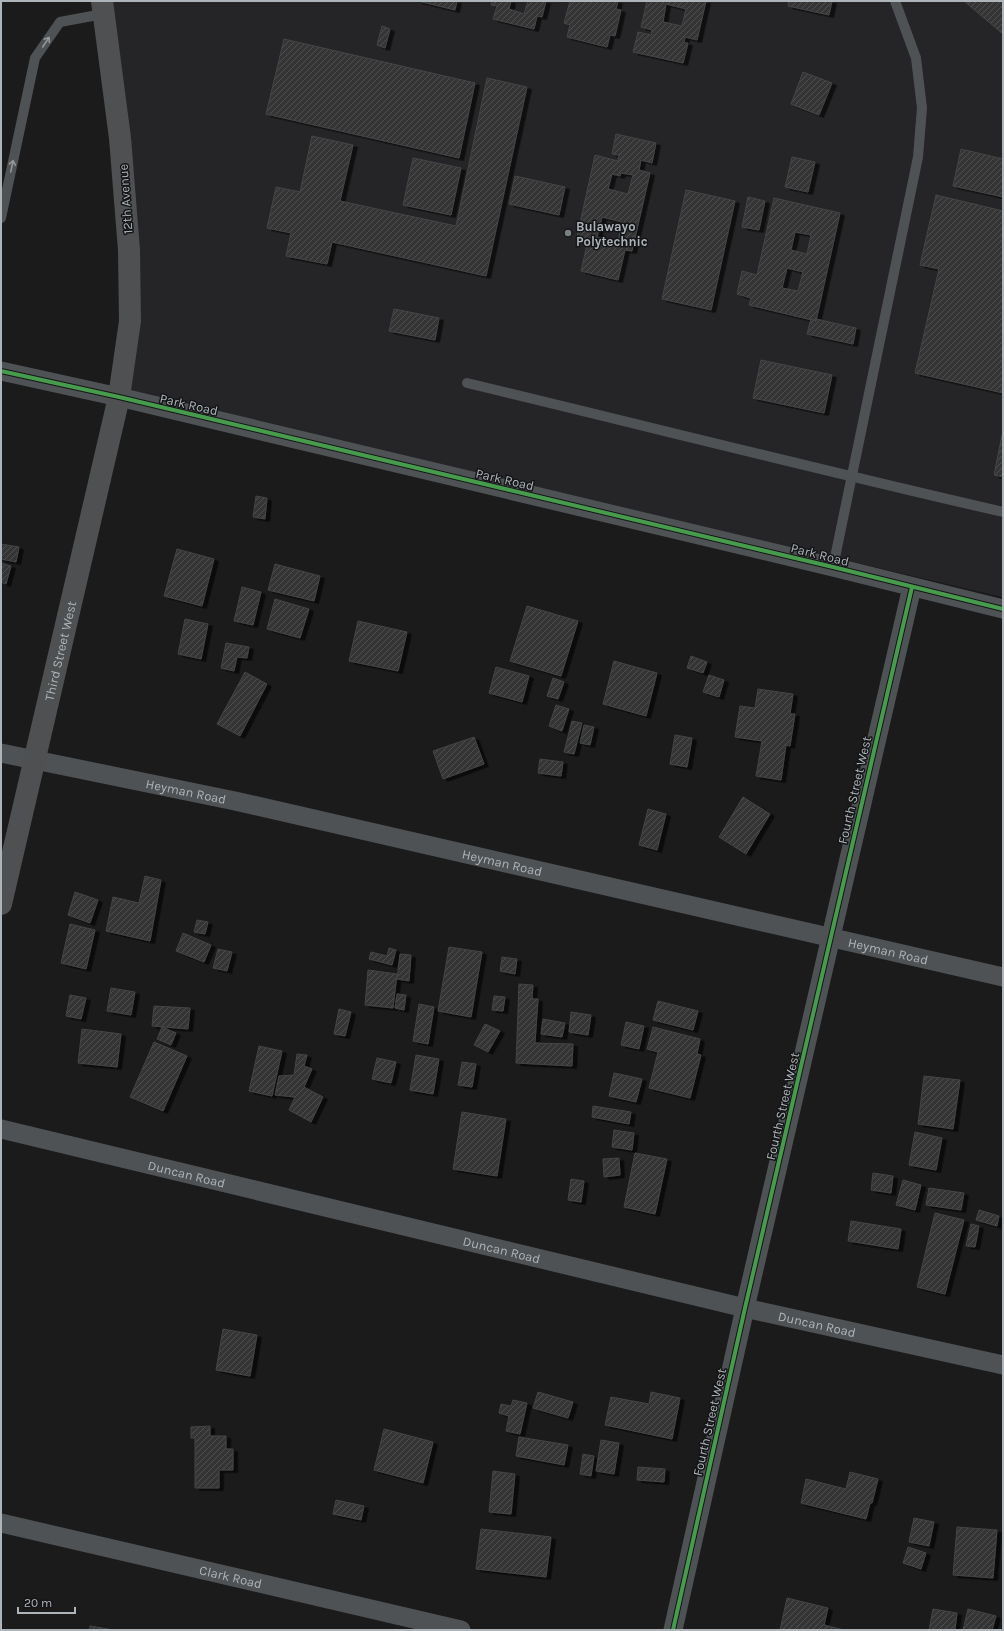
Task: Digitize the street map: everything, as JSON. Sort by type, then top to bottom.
[{"type":"main road","name":"12th Avenue","points":[[102,7],[120,138],[129,250],[130,321],[119,397]]},
{"type":"main road","name":"Third Street West","points":[[1,904],[119,397]]},
{"type":"street","name":"Park Road","points":[[1,371],[119,397],[1003,609]]},
{"type":"street","name":"Fourth Street West","points":[[673,1630],[745,1308],[912,587]]},
{"type":"street","name":"Heyman Road","points":[[1,753],[236,801],[1003,977]]},
{"type":"street","name":"Duncan Road","points":[[1,1129],[745,1308],[1003,1365]]},
{"type":"street","name":"Clark Road","points":[[1,1523],[461,1630]]},
{"type":"lane","points":[[833,567],[918,157],[922,108],[916,58],[895,1]]},
{"type":"lane","points":[[1,218],[35,58],[60,22],[102,7]]},
{"type":"lane","points":[[467,383],[694,437],[852,477],[1003,512]]},
{"type":"shaded area","name":"Bulawayo Polytechnic","points":[[110,1],[1003,1],[1003,597],[128,393]]},
{"type":"building","points":[[418,1],[457,1],[455,10]]},
{"type":"building","points":[[492,1],[511,1],[509,9],[524,14],[528,1],[546,1],[542,17],[537,16],[534,29],[493,19],[497,6],[491,5]]},
{"type":"building","points":[[570,1],[618,1],[616,9],[621,10],[615,36],[610,35],[607,47],[567,37],[570,25],[564,23]]},
{"type":"building","points":[[647,1],[706,1],[697,40],[685,37],[684,43],[688,43],[683,63],[633,52],[638,32],[651,35],[652,30],[641,27]],"holes":[[[666,4],[686,9],[682,26],[663,22]]]},
{"type":"building","points":[[789,1],[832,1],[829,15],[788,6]]},
{"type":"building","points":[[964,1],[1003,1],[1003,34]]},
{"type":"building","points":[[382,26],[390,29],[385,48],[377,45]]},
{"type":"building","points":[[284,39],[475,83],[459,158],[266,114]]},
{"type":"building","points":[[803,72],[832,83],[819,115],[791,104]]},
{"type":"building","points":[[487,78],[527,87],[486,276],[332,242],[327,264],[286,256],[291,233],[267,228],[276,187],[300,192],[312,136],[353,145],[340,201],[456,226]]},
{"type":"building","points":[[616,134],[656,143],[652,163],[641,160],[639,170],[650,173],[632,251],[625,250],[618,280],[581,271],[588,240],[577,237],[595,155],[618,161],[619,155],[612,154]],"holes":[[[621,173],[633,175],[628,194],[608,189],[612,174],[620,176]],[[602,217],[622,222],[618,242],[597,237]]]},
{"type":"building","points":[[961,149],[1003,159],[1003,197],[953,186]]},
{"type":"building","points":[[792,157],[815,162],[808,192],[785,187]]},
{"type":"building","points":[[413,158],[461,168],[451,215],[403,205]]},
{"type":"building","points":[[515,176],[565,187],[559,215],[509,204]]},
{"type":"building","points":[[686,190],[735,201],[711,310],[662,299]]},
{"type":"building","points":[[936,195],[1003,211],[1003,393],[915,373],[939,269],[920,265]]},
{"type":"building","points":[[748,197],[765,201],[759,230],[742,227]]},
{"type":"building","points":[[774,198],[840,213],[816,321],[749,305],[751,298],[737,294],[742,271],[757,275]],"holes":[[[795,232],[811,235],[807,254],[791,250]],[[787,268],[803,272],[798,291],[782,288]]]},
{"type":"building","points":[[394,309],[439,318],[435,340],[389,331]]},
{"type":"building","points":[[811,319],[856,328],[853,344],[807,334]]},
{"type":"building","points":[[761,360],[832,375],[824,413],[753,398]]},
{"type":"building","points":[[1003,430],[1003,477],[994,475]]},
{"type":"building","points":[[256,496],[267,498],[265,519],[253,517]]},
{"type":"building","points":[[1,544],[19,547],[16,562],[1,559]]},
{"type":"building","points":[[177,549],[214,559],[202,606],[164,596]]},
{"type":"building","points":[[1,563],[11,566],[6,584],[1,582]]},
{"type":"building","points":[[275,564],[320,576],[314,601],[268,590]]},
{"type":"building","points":[[242,587],[261,592],[253,625],[234,621]]},
{"type":"building","points":[[275,599],[309,609],[300,638],[267,629]]},
{"type":"building","points":[[527,606],[578,621],[561,676],[510,661]]},
{"type":"building","points":[[185,619],[208,624],[201,659],[178,654]]},
{"type":"building","points":[[358,621],[407,632],[398,671],[349,661]]},
{"type":"building","points":[[226,643],[249,647],[247,658],[237,657],[234,671],[221,668]]},
{"type":"building","points":[[691,656],[707,662],[703,673],[687,668]]},
{"type":"building","points":[[614,661],[657,673],[646,716],[603,704]]},
{"type":"building","points":[[496,667],[529,676],[522,702],[489,693]]},
{"type":"building","points":[[245,672],[267,684],[240,736],[217,724]]},
{"type":"building","points":[[709,675],[724,680],[719,697],[703,692]]},
{"type":"building","points":[[553,678],[564,682],[558,699],[547,696]]},
{"type":"building","points":[[758,689],[793,694],[790,714],[795,714],[790,746],[786,745],[781,780],[756,776],[762,741],[735,737],[740,706],[755,708]]},
{"type":"building","points":[[556,705],[569,709],[562,731],[549,726]]},
{"type":"building","points":[[572,721],[582,723],[574,754],[564,752]]},
{"type":"building","points":[[584,725],[594,727],[590,745],[580,743]]},
{"type":"building","points":[[675,735],[692,738],[687,767],[670,764]]},
{"type":"building","points":[[474,737],[484,764],[443,779],[433,751]]},
{"type":"building","points":[[540,759],[563,762],[561,776],[538,773]]},
{"type":"building","points":[[743,797],[770,814],[746,854],[719,837]]},
{"type":"building","points":[[648,809],[666,814],[657,850],[639,845]]},
{"type":"building","points":[[145,876],[161,880],[150,941],[106,931],[113,897],[139,903]]},
{"type":"building","points":[[75,892],[98,900],[90,923],[68,915]]},
{"type":"building","points":[[197,920],[208,922],[205,934],[194,932]]},
{"type":"building","points":[[70,924],[95,930],[86,969],[61,963]]},
{"type":"building","points":[[183,933],[211,945],[204,962],[176,951]]},
{"type":"building","points":[[449,947],[482,952],[471,1017],[438,1011]]},
{"type":"building","points":[[389,948],[396,950],[392,965],[369,959],[371,952],[387,956]]},
{"type":"building","points":[[218,949],[232,952],[227,971],[213,968]]},
{"type":"building","points":[[400,954],[411,955],[409,981],[397,979]]},
{"type":"building","points":[[502,957],[517,959],[515,974],[500,971]]},
{"type":"building","points":[[368,970],[397,974],[393,1008],[365,1005]]},
{"type":"building","points":[[519,984],[533,985],[532,999],[538,999],[535,1043],[573,1044],[572,1066],[516,1063]]},
{"type":"building","points":[[111,988],[135,992],[131,1015],[107,1011]]},
{"type":"building","points":[[397,994],[406,995],[404,1010],[395,1008]]},
{"type":"building","points":[[70,995],[86,998],[81,1019],[66,1016]]},
{"type":"building","points":[[494,996],[505,997],[503,1011],[492,1010]]},
{"type":"building","points":[[658,1001],[698,1011],[693,1030],[653,1020]]},
{"type":"building","points":[[419,1004],[434,1007],[428,1044],[413,1041]]},
{"type":"building","points":[[154,1006],[190,1008],[188,1029],[152,1026]]},
{"type":"building","points":[[339,1009],[351,1012],[345,1036],[334,1034]]},
{"type":"building","points":[[571,1012],[591,1015],[588,1035],[569,1032]]},
{"type":"building","points":[[543,1019],[565,1023],[562,1037],[541,1034]]},
{"type":"building","points":[[626,1022],[644,1026],[639,1049],[621,1045]]},
{"type":"building","points":[[485,1024],[500,1031],[488,1052],[474,1045]]},
{"type":"building","points":[[162,1027],[176,1033],[171,1045],[157,1039]]},
{"type":"building","points":[[653,1027],[700,1039],[697,1054],[701,1055],[690,1098],[649,1088],[658,1052],[647,1049]]},
{"type":"building","points":[[82,1029],[121,1034],[117,1067],[78,1063]]},
{"type":"building","points":[[154,1042],[187,1056],[163,1111],[130,1097]]},
{"type":"building","points":[[259,1046],[282,1051],[272,1096],[249,1091]]},
{"type":"building","points":[[297,1054],[307,1055],[304,1066],[312,1069],[304,1087],[323,1097],[311,1122],[289,1110],[295,1097],[275,1095],[279,1076],[294,1075]]},
{"type":"building","points":[[416,1055],[439,1059],[433,1094],[410,1090]]},
{"type":"building","points":[[377,1058],[396,1062],[391,1083],[372,1079]]},
{"type":"building","points":[[462,1062],[476,1064],[472,1087],[458,1085]]},
{"type":"building","points":[[614,1073],[642,1079],[636,1102],[609,1096]]},
{"type":"building","points":[[924,1076],[960,1080],[953,1129],[918,1124]]},
{"type":"building","points":[[593,1106],[631,1112],[629,1124],[592,1117]]},
{"type":"building","points":[[462,1112],[506,1119],[497,1176],[453,1169]]},
{"type":"building","points":[[614,1130],[634,1133],[632,1150],[612,1147]]},
{"type":"building","points":[[915,1132],[942,1138],[936,1170],[909,1165]]},
{"type":"building","points":[[635,1153],[667,1159],[655,1214],[624,1207]]},
{"type":"building","points":[[619,1158],[620,1175],[604,1177],[603,1159]]},
{"type":"building","points":[[873,1173],[893,1176],[891,1193],[871,1190]]},
{"type":"building","points":[[571,1179],[584,1181],[581,1202],[568,1200]]},
{"type":"building","points":[[903,1180],[921,1185],[915,1210],[896,1205]]},
{"type":"building","points":[[929,1188],[964,1193],[961,1210],[926,1205]]},
{"type":"building","points":[[979,1210],[999,1216],[997,1226],[976,1220]]},
{"type":"building","points":[[935,1213],[964,1220],[945,1294],[917,1287]]},
{"type":"building","points":[[851,1221],[901,1229],[898,1249],[848,1241]]},
{"type":"building","points":[[971,1224],[979,1226],[975,1247],[966,1246]]},
{"type":"building","points":[[223,1329],[257,1335],[250,1376],[216,1370]]},
{"type":"building","points":[[538,1392],[573,1402],[568,1418],[533,1408]]},
{"type":"building","points":[[651,1392],[680,1398],[672,1439],[605,1425],[611,1397],[649,1404]]},
{"type":"building","points":[[513,1400],[527,1403],[520,1434],[506,1431],[509,1416],[499,1413],[501,1404],[511,1406]]},
{"type":"building","points":[[210,1426],[210,1436],[226,1436],[226,1449],[233,1449],[233,1470],[219,1470],[219,1488],[195,1488],[195,1438],[191,1438],[191,1427]]},
{"type":"building","points":[[384,1429],[433,1442],[423,1483],[374,1470]]},
{"type":"building","points":[[519,1437],[568,1445],[564,1465],[516,1456]]},
{"type":"building","points":[[601,1440],[619,1443],[614,1474],[596,1471]]},
{"type":"building","points":[[583,1454],[594,1456],[591,1476],[580,1474]]},
{"type":"building","points":[[638,1467],[665,1469],[664,1482],[637,1480]]},
{"type":"building","points":[[493,1471],[515,1474],[511,1514],[489,1512]]},
{"type":"building","points":[[850,1472],[878,1479],[866,1519],[801,1503],[806,1479],[846,1489]]},
{"type":"building","points":[[336,1500],[364,1506],[361,1520],[333,1514]]},
{"type":"building","points":[[914,1518],[934,1522],[929,1546],[909,1542]]},
{"type":"building","points":[[957,1527],[997,1530],[993,1578],[953,1575]]},
{"type":"building","points":[[481,1529],[551,1537],[546,1577],[476,1569]]},
{"type":"building","points":[[908,1547],[926,1553],[921,1569],[903,1563]]},
{"type":"building","points":[[787,1598],[828,1608],[824,1625],[844,1630],[780,1630]]},
{"type":"building","points":[[933,1609],[957,1613],[955,1630],[929,1630]]},
{"type":"building","points":[[968,1609],[996,1616],[992,1630],[963,1630]]},
{"type":"building","points":[[90,1626],[114,1630],[89,1630]]},
{"type":"cycle path","points":[[1,371],[119,397],[1003,609]]},
{"type":"cycle path","points":[[673,1630],[745,1308],[912,587]]},
{"type":"place","name":"Bulawayo Polytechnic","points":[[568,233]]}]
